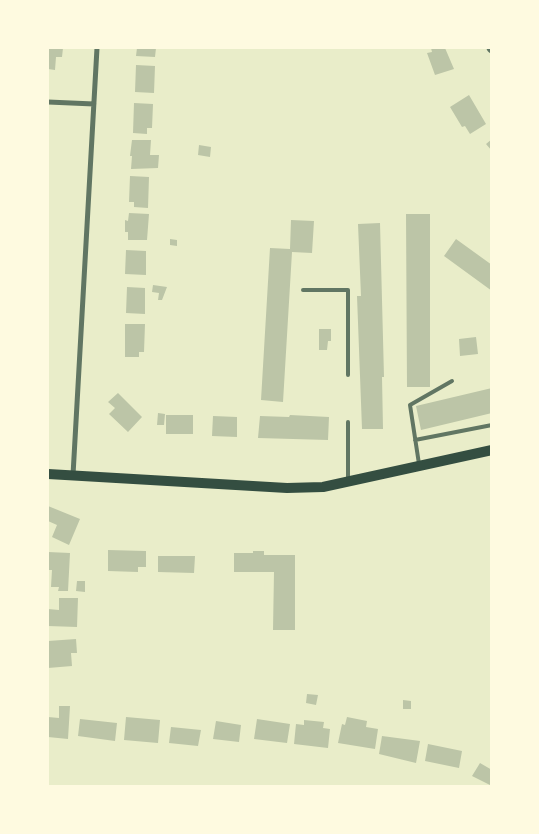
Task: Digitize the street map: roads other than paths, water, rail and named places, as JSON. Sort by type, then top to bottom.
[{"type":"main road","points":[[48,474],[287,488],[323,487],[492,450]]},
{"type":"street","points":[[73,476],[97,48]]},
{"type":"street","points":[[48,102],[94,104]]},
{"type":"lane","points":[[303,290],[348,290],[348,375]]},
{"type":"lane","points":[[420,466],[410,404],[452,381]]},
{"type":"lane","points":[[348,422],[348,482]]},
{"type":"lane","points":[[416,440],[492,425]]}]
